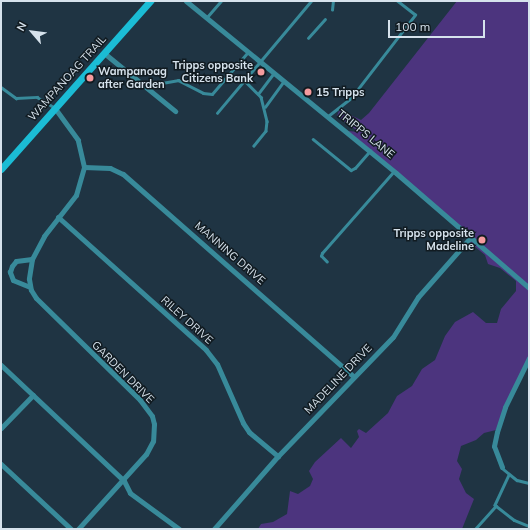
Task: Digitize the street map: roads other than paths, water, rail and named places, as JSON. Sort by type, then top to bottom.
[{"type":"main road","name":"WAMPANOAG TRAIL","points":[[1,169],[150,1]]},
{"type":"street","name":"TRIPPS LANE","points":[[186,1],[192,3],[207,18],[248,52],[395,171],[529,288]]},
{"type":"street","points":[[104,53],[175,111]]},
{"type":"street","points":[[32,259],[16,261],[10,272],[13,280],[30,287],[32,259],[36,247],[76,195],[84,167],[78,140],[55,108]]},
{"type":"street","name":"MANNING DRIVE","points":[[84,167],[110,168],[122,174],[353,376]]},
{"type":"street","name":"RILEY DRIVE","points":[[58,217],[206,350],[216,364],[243,423],[250,432],[278,456]]},
{"type":"street","name":"MADELINE DRIVE","points":[[214,529],[278,456],[353,376],[393,337],[418,298],[470,238]]},
{"type":"street","name":"GARDEN DRIVE","points":[[30,287],[42,307],[140,400],[152,416],[154,429],[153,441],[146,454],[78,529]]},
{"type":"street","points":[[502,467],[495,452],[495,440],[505,408],[529,358]]},
{"type":"street","points":[[1,365],[124,480],[130,493],[179,529]]},
{"type":"street","points":[[1,428],[33,395]]},
{"type":"street","points":[[1,464],[71,529]]},
{"type":"lane","points":[[207,18],[221,1]]},
{"type":"lane","points":[[217,113],[262,62],[311,1]]},
{"type":"lane","points":[[332,10],[333,1]]},
{"type":"lane","points":[[328,116],[351,98],[415,14],[398,1]]},
{"type":"lane","points":[[308,38],[325,19]]},
{"type":"lane","points":[[144,86],[178,80],[203,94],[212,94],[248,52]]},
{"type":"lane","points":[[258,94],[274,73]]},
{"type":"lane","points":[[245,81],[258,94],[265,107],[266,131],[254,146]]},
{"type":"lane","points":[[265,107],[284,81]]},
{"type":"lane","points":[[1,87],[16,98],[37,97],[55,108]]},
{"type":"lane","points":[[313,138],[350,170],[355,168],[371,151]]},
{"type":"lane","points":[[327,262],[321,256],[322,253],[395,171]]},
{"type":"lane","points":[[502,467],[509,475],[529,483]]},
{"type":"lane","points":[[475,529],[496,506],[509,475]]},
{"type":"lane","points":[[496,506],[514,520],[529,526]]},
{"type":"place","name":"Tripps opposite Citizens Bank","points":[[261,72]]},
{"type":"place","name":"Wampanoag after Garden","points":[[90,78]]},
{"type":"place","name":"15 Tripps","points":[[308,92]]},
{"type":"place","name":"Tripps opposite Madeline","points":[[482,240]]}]
